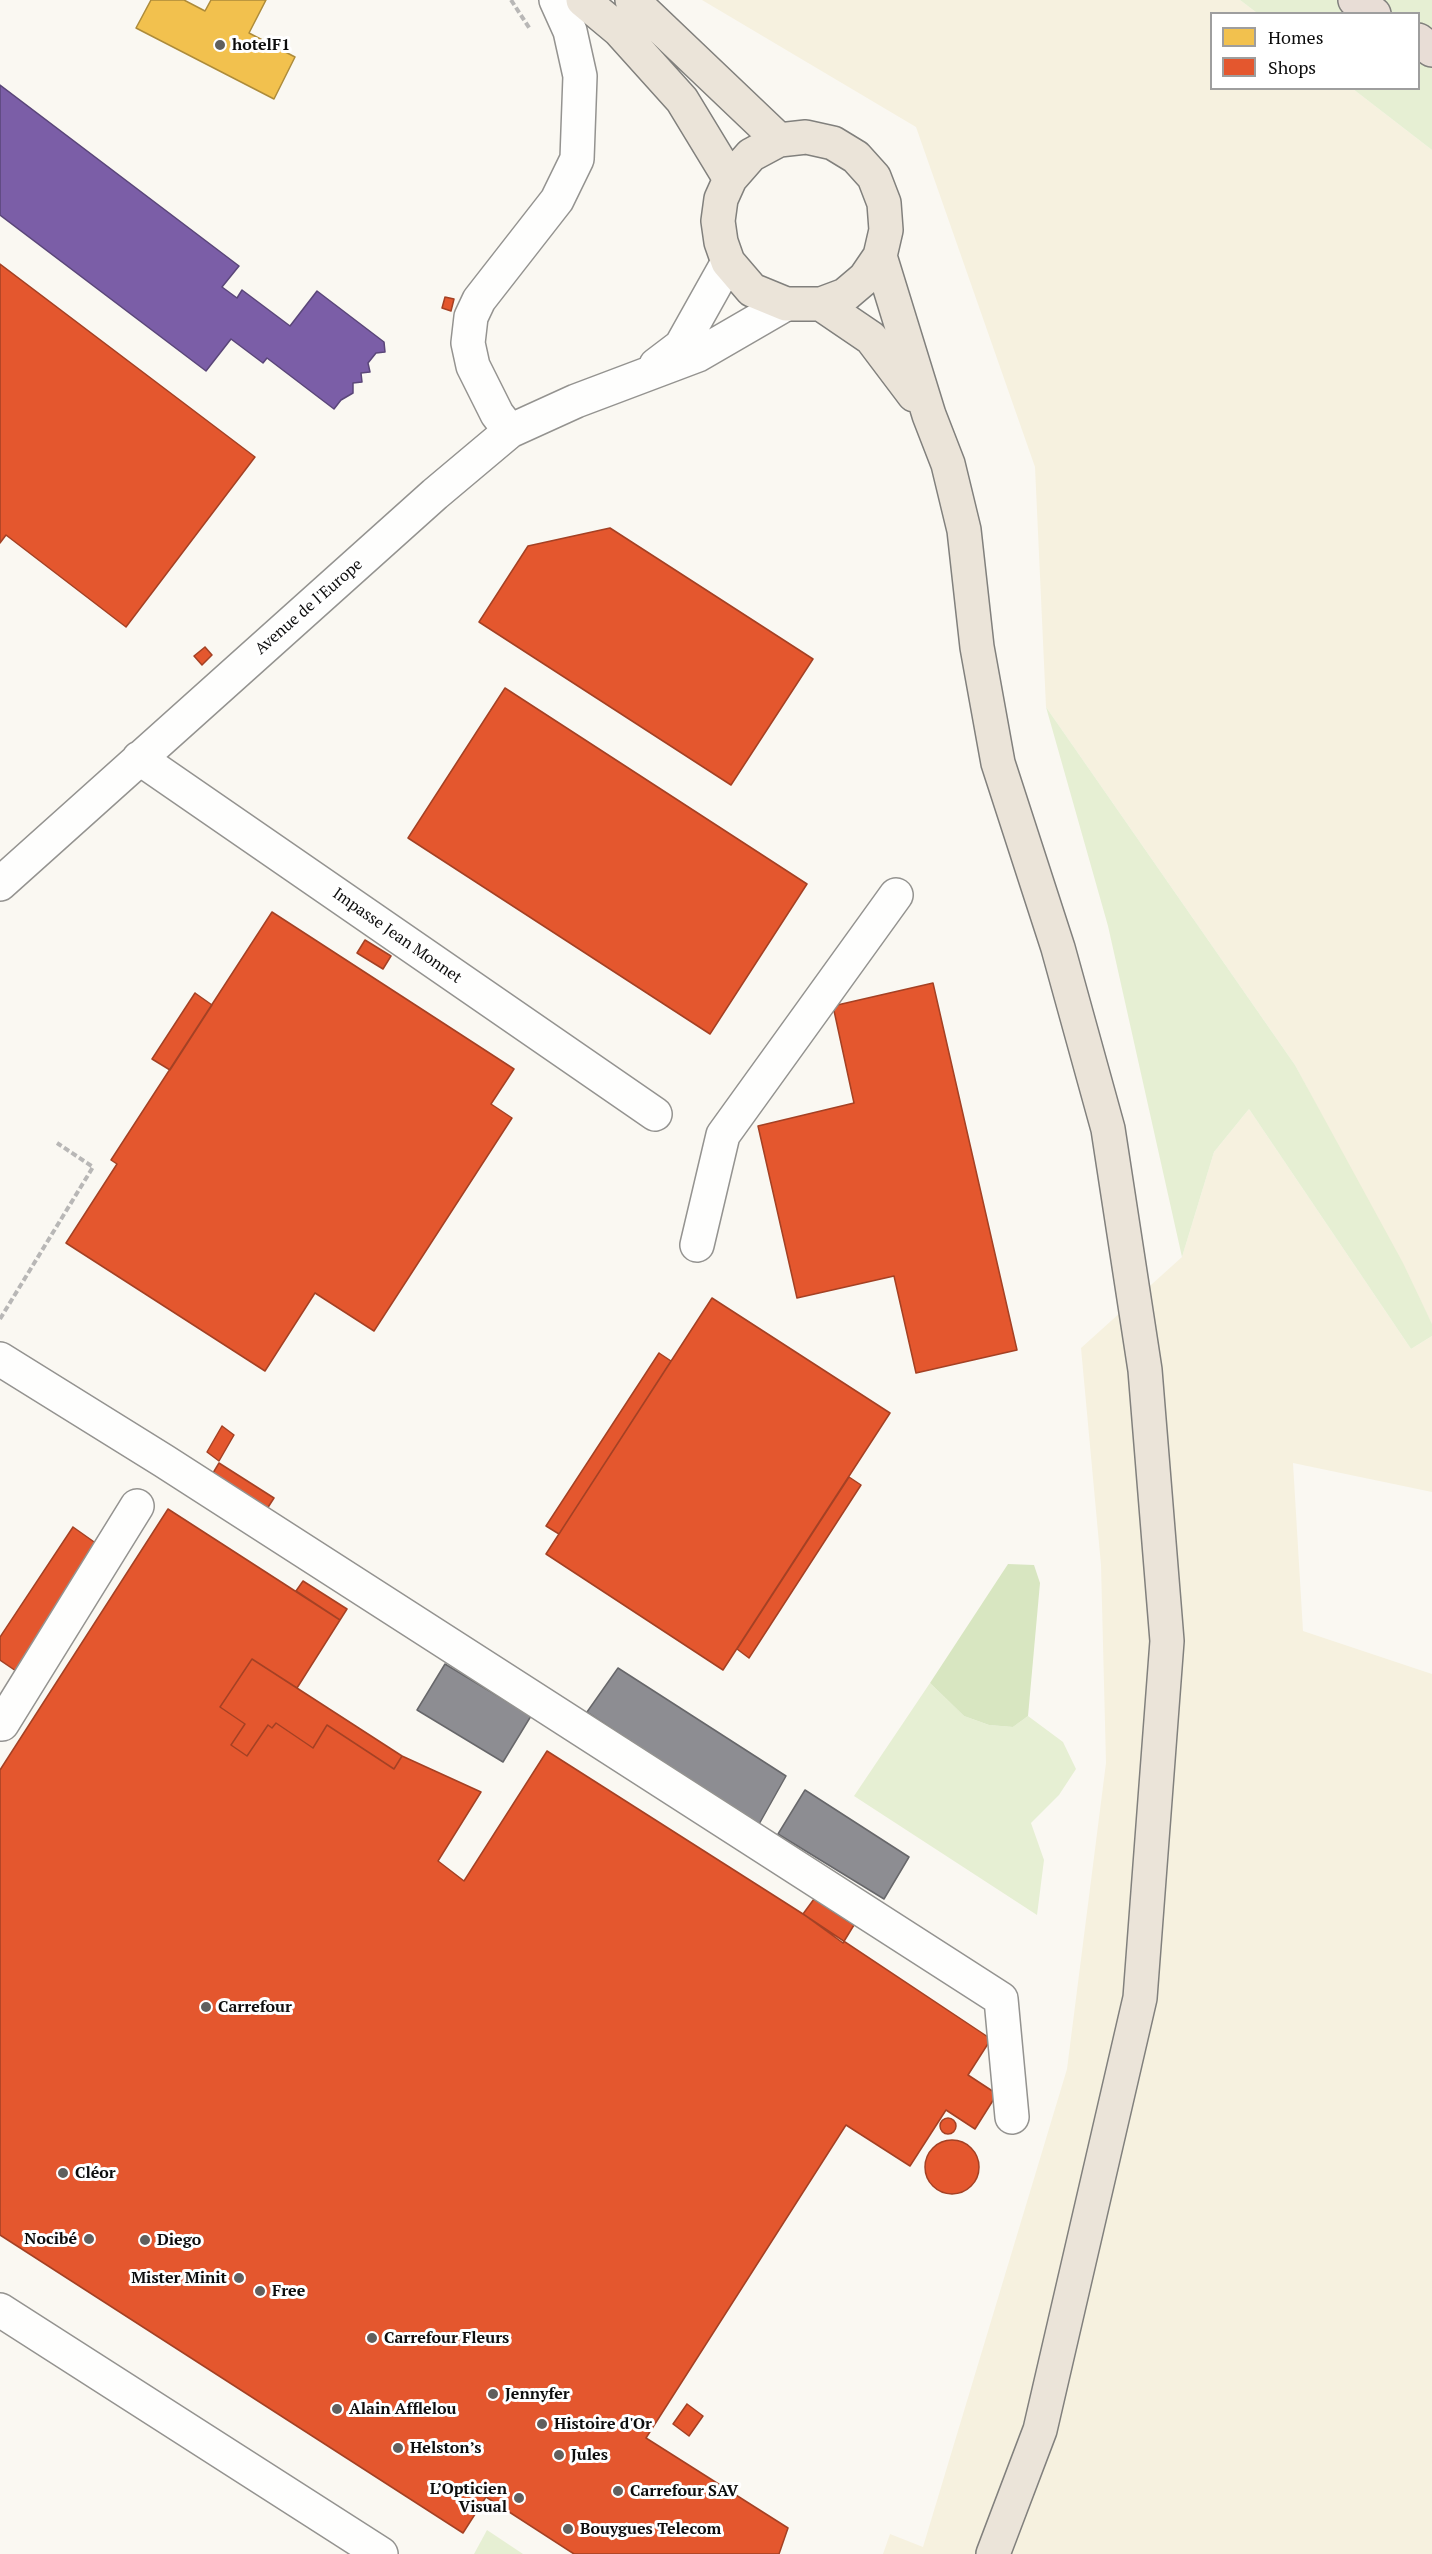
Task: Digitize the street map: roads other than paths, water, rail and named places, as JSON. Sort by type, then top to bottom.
[{"type":"highway","points":[[1355,0],[1371,12]]},
{"type":"highway","points":[[1368,0],[1383,12]]},
{"type":"highway","points":[[1420,41],[1432,52]]},
{"type":"main road","points":[[583,0],[619,30],[682,100],[730,179]]},
{"type":"main road","points":[[632,0],[779,140]]},
{"type":"main road","points":[[806,137],[833,143],[856,157],[874,177],[885,203],[886,230],[879,256],[866,278],[852,289],[821,304],[786,304],[752,290],[728,262],[721,242],[718,220],[721,199],[730,179],[751,155],[779,140],[806,137]]},
{"type":"main road","points":[[879,256],[929,416],[948,464],[964,530],[981,679],[998,763],[1058,948],[1108,1129],[1144,1370],[1167,1641],[1140,1998],[1040,2430],[1007,2554]]},
{"type":"main road","points":[[821,304],[872,338],[929,416]]},
{"type":"main road","points":[[993,2554],[1040,2430]]},
{"type":"street","points":[[510,431],[497,414],[472,366],[468,343],[471,317],[503,267],[557,200],[577,159],[580,76],[570,31],[556,0]]},
{"type":"street","points":[[645,374],[681,346],[728,262]]},
{"type":"street","points":[[645,374],[698,355],[786,304]]},
{"type":"street","name":"Avenue de l'Europe","points":[[0,884],[435,494],[510,431],[645,374]]},
{"type":"street","name":"Impasse Jean Monnet","points":[[139,758],[655,1114]]},
{"type":"street","points":[[697,1245],[723,1135],[896,895]]},
{"type":"street","points":[[0,1359],[164,1461],[1001,1999],[1012,2117]]},
{"type":"street","points":[[2,1724],[114,1548],[137,1506]]},
{"type":"street","points":[[0,2310],[381,2554]]},
{"type":"place","name":"hotelF1","points":[[220,45]]},
{"type":"place","name":"Carrefour","points":[[206,2007]]},
{"type":"place","name":"Cléor","points":[[63,2173]]},
{"type":"place","name":"Nocibé","points":[[89,2239]]},
{"type":"place","name":"Diego","points":[[145,2240]]},
{"type":"place","name":"Mister Minit","points":[[239,2278]]},
{"type":"place","name":"Free","points":[[260,2291]]},
{"type":"place","name":"Carrefour Fleurs","points":[[372,2338]]},
{"type":"place","name":"Jennyfer","points":[[493,2394]]},
{"type":"place","name":"Alain Afflelou","points":[[337,2409]]},
{"type":"place","name":"Histoire d'Or","points":[[542,2424]]},
{"type":"place","name":"Helston’s","points":[[398,2448]]},
{"type":"place","name":"Jules","points":[[559,2455]]},
{"type":"place","name":"Carrefour SAV","points":[[618,2491]]},
{"type":"place","name":"L’Opticien Visual","points":[[519,2498]]},
{"type":"place","name":"Bouygues Telecom","points":[[568,2529]]}]
